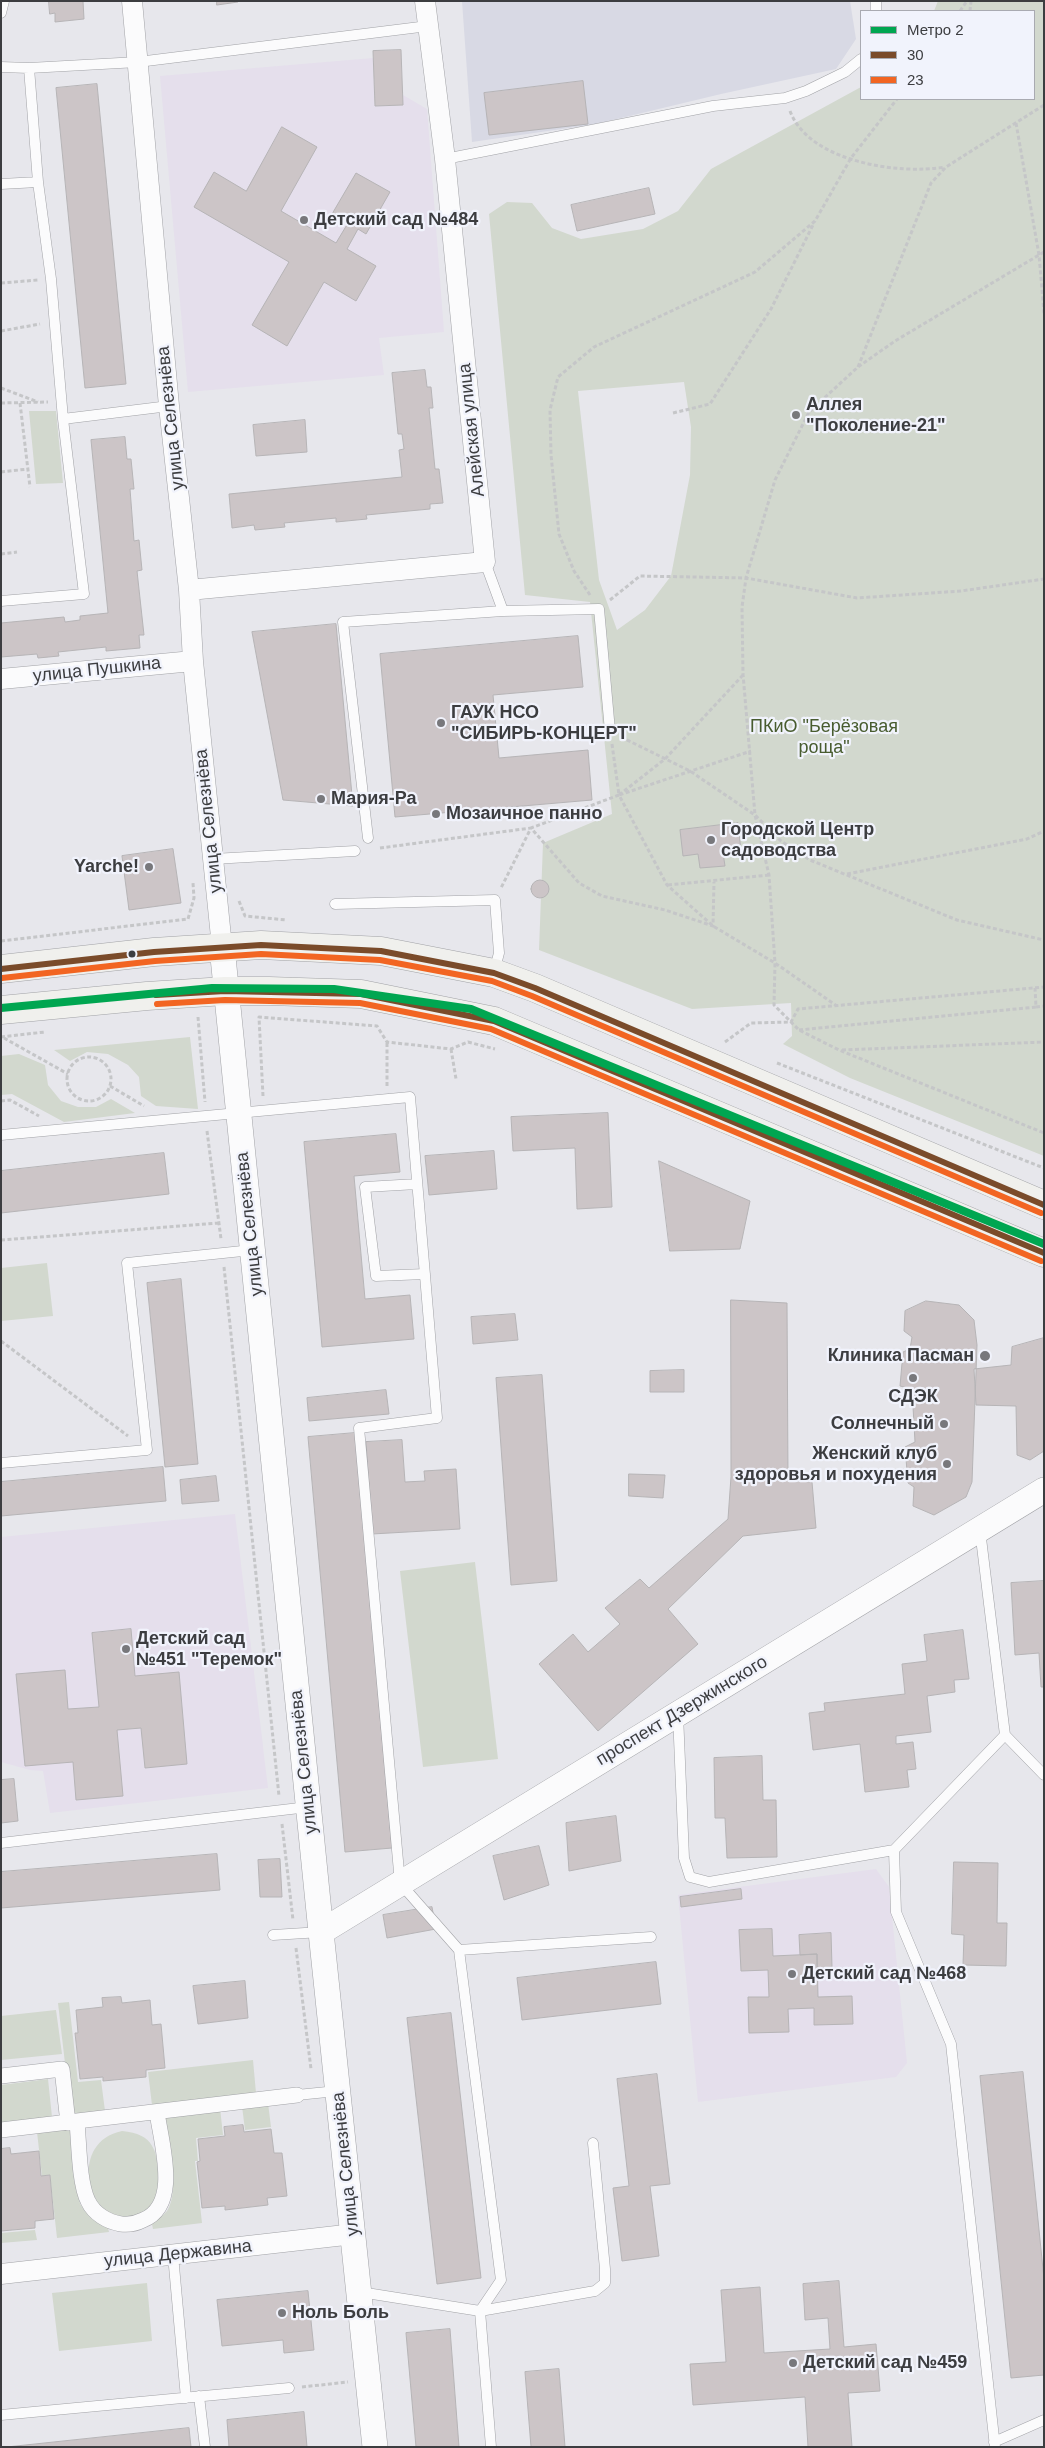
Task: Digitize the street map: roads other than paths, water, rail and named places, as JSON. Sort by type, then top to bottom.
[{"type":"main road","points":[[1,968],[261,945],[381,951],[494,973],[535,988],[1044,1205]]},
{"type":"main road","points":[[1,1010],[139,996],[225,991],[361,994],[494,1022],[1044,1253]]},
{"type":"street","name":"улица Селезнёва","points":[[132,1],[169,406],[189,590],[193,661],[225,991],[375,2447]]},
{"type":"street","name":"Алейская улица","points":[[425,1],[445,158],[485,562]]},
{"type":"street","points":[[189,590],[485,562]]},
{"type":"street","name":"улица Пушкина","points":[[1,679],[193,661]]},
{"type":"street","name":"проспект Дзержинского","points":[[321,1932],[1044,1490]]},
{"type":"street","points":[[1,2076],[62,2069],[88,2202],[97,2213],[109,2221],[123,2225],[149,2218],[160,2207],[165,2195],[166,2180],[157,2112]]},
{"type":"street","points":[[1,2130],[296,2095]]},
{"type":"street","name":"улица Державина","points":[[1,2274],[354,2234]]},
{"type":"lane","points":[[1,13],[4,1]]},
{"type":"lane","points":[[1,67],[29,68],[138,62],[428,26]]},
{"type":"lane","points":[[445,158],[713,106],[785,98],[806,91],[845,72],[860,60]]},
{"type":"lane","points":[[1,601],[84,594],[61,401],[51,279],[38,182],[29,68]]},
{"type":"lane","points":[[1,184],[38,182]]},
{"type":"lane","points":[[63,419],[169,406]]},
{"type":"lane","points":[[485,562],[503,612]]},
{"type":"lane","points":[[368,838],[343,622],[503,612],[599,609],[610,731]]},
{"type":"lane","points":[[213,859],[355,851]]},
{"type":"lane","points":[[335,904],[495,900],[500,952],[494,973]]},
{"type":"lane","points":[[1,1135],[410,1097],[437,1418],[359,1428],[400,1883],[458,1950],[502,2280],[480,2311],[491,2447]]},
{"type":"lane","points":[[417,1184],[365,1187],[376,1276],[425,1274]]},
{"type":"lane","points":[[1,1463],[147,1450],[127,1263],[252,1250]]},
{"type":"lane","points":[[980,1529],[1005,1735],[1044,1775]]},
{"type":"lane","points":[[678,1713],[684,1858],[690,1877],[709,1882],[894,1850],[1005,1735]]},
{"type":"lane","points":[[1,1843],[308,1807]]},
{"type":"lane","points":[[894,1850],[896,1912],[951,2044],[994,2445],[1044,2420]]},
{"type":"lane","points":[[273,1936],[321,1932]]},
{"type":"lane","points":[[458,1950],[651,1937]]},
{"type":"lane","points":[[296,2095],[338,2091]]},
{"type":"lane","points":[[360,2292],[480,2311],[595,2291],[605,2283],[605,2269],[593,2143]]},
{"type":"lane","points":[[172,2255],[186,2398]]},
{"type":"lane","points":[[1,2415],[288,2388]]},
{"type":"lane","points":[[199,2396],[205,2447]]},
{"type":"metro line","name":"2","points":[[1,1008],[212,988],[334,989],[471,1009],[1044,1244]]},
{"type":"place","name":"Детский сад №484","points":[[304,220]]},
{"type":"place","name":"Аллея \"Поколение-21\"","points":[[796,415]]},
{"type":"place","name":"ГАУК НСО \"СИБИРЬ-КОНЦЕРТ\"","points":[[441,723]]},
{"type":"place","name":"Мария-Ра","points":[[321,799]]},
{"type":"place","name":"Мозаичное панно","points":[[436,814]]},
{"type":"place","name":"Городской Центр садоводства","points":[[711,840]]},
{"type":"place","name":"Yarche!","points":[[149,867]]},
{"type":"place","name":"Клиника Пасман","points":[[985,1356]]},
{"type":"place","name":"СДЭК","points":[[913,1378]]},
{"type":"place","name":"Солнечный","points":[[944,1424]]},
{"type":"place","name":"Женский клуб здоровья и похудения","points":[[947,1464]]},
{"type":"place","name":"Детский сад №451 \"Теремок\"","points":[[126,1649]]},
{"type":"place","name":"Детский сад №468","points":[[792,1974]]},
{"type":"place","name":"Ноль Боль","points":[[282,2313]]},
{"type":"place","name":"Детский сад №459","points":[[793,2363]]},
{"type":"park label","name":"ПКиО \"Берёзовая роща\"","points":[[824,738]]}]
